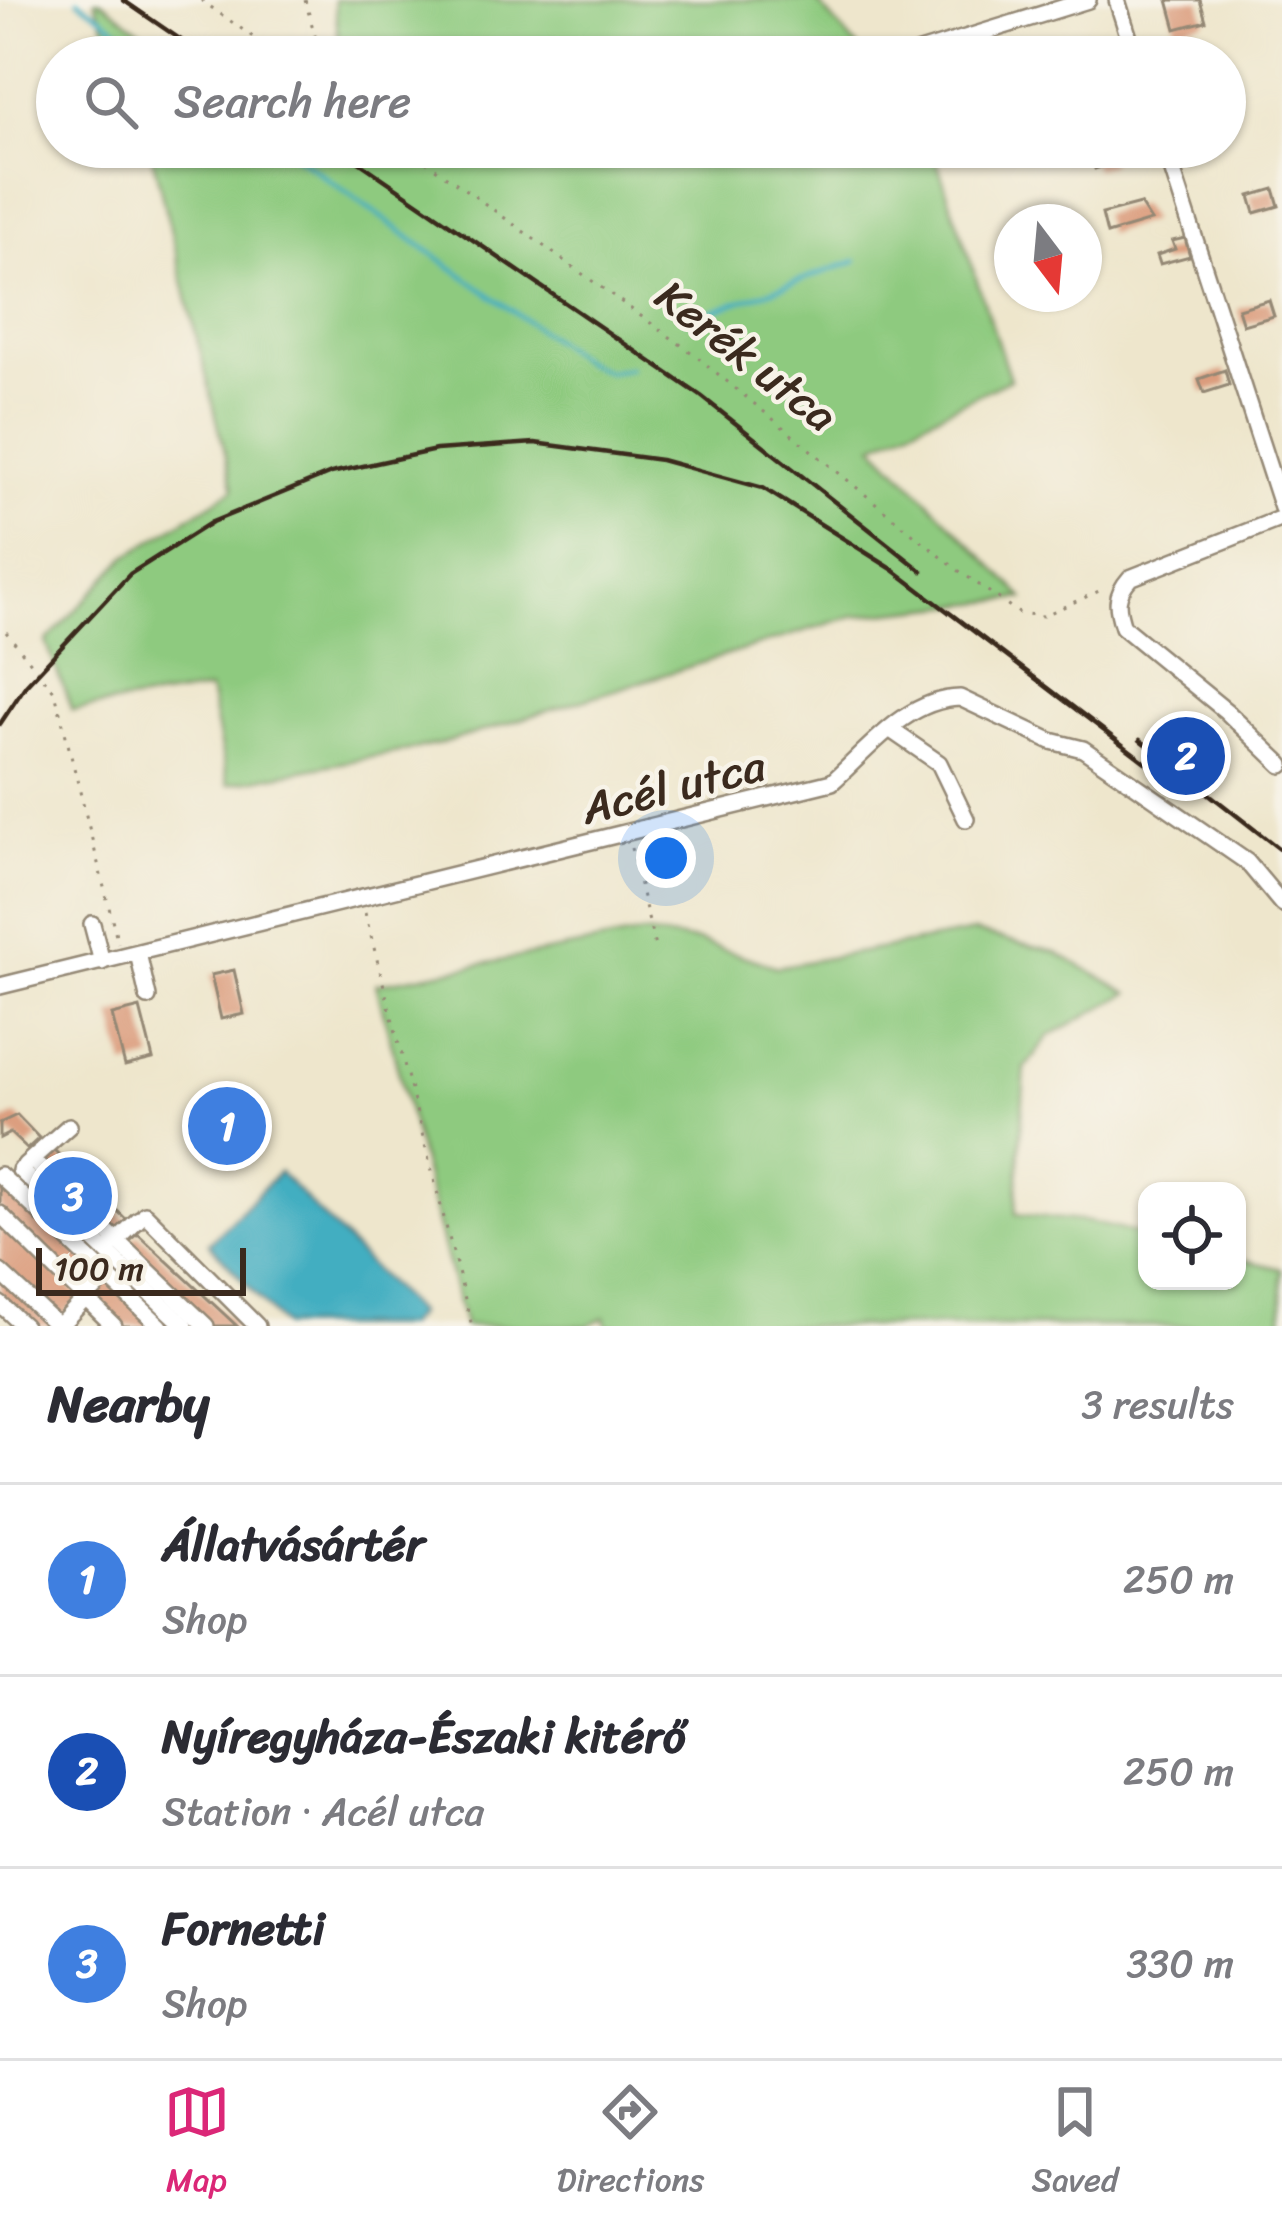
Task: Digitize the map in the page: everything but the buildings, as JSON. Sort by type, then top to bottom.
[{"type":"street","points":[[972,36],[1088,0]]},
{"type":"street","points":[[1117,0],[1128,36]]},
{"type":"street","points":[[1172,168],[1282,508]]},
{"type":"street","points":[[1282,518],[1130,578],[1119,590],[1116,607],[1123,627],[1226,711],[1282,765]]},
{"type":"street","name":"Acél utca","points":[[0,986],[832,782],[922,704],[960,698],[1039,736],[1083,749],[1247,862],[1282,904]]},
{"type":"street","points":[[891,730],[938,764],[966,819]]},
{"type":"street","points":[[92,925],[102,962]]},
{"type":"street","points":[[129,955],[148,997]]},
{"type":"street","points":[[69,1126],[26,1165],[0,1173],[160,1326]]},
{"type":"street","points":[[26,1165],[206,1326]]},
{"type":"street","points":[[0,1214],[114,1326]]},
{"type":"street","points":[[93,1263],[142,1216],[257,1326]]},
{"type":"street","points":[[111,1245],[185,1326]]},
{"type":"street","points":[[0,1271],[58,1326],[107,1276]]},
{"type":"street","points":[[0,1304],[24,1326]]},
{"type":"path","points":[[201,0],[251,36]]},
{"type":"path","points":[[305,0],[315,36]]},
{"type":"path","name":"Kerék utca","points":[[435,168],[691,352],[955,568],[1019,613],[1043,616],[1130,578]]},
{"type":"path","points":[[6,632],[55,692],[129,955]]},
{"type":"path","points":[[629,835],[656,951]]},
{"type":"path","points":[[360,900],[472,1326]]},
{"type":"green space","points":[[95,0],[148,36],[108,36]]},
{"type":"green space","points":[[334,0],[815,0],[847,36],[338,36]]},
{"type":"green space","points":[[155,168],[939,168],[1010,379],[874,445],[1024,598],[853,616],[441,744],[228,784],[209,690],[72,710],[46,642],[126,557],[234,489]]},
{"type":"green space","points":[[974,932],[1055,952],[1129,993],[1049,1036],[1025,1068],[1016,1214],[1089,1222],[1138,1234],[1138,1290],[1246,1290],[1246,1260],[1282,1269],[1282,1326],[607,1326],[605,1317],[587,1326],[464,1326],[376,984],[643,934],[697,941],[777,967]]},
{"type":"water","points":[[279,1172],[417,1314],[406,1326],[283,1326],[209,1243]]},
{"type":"waterway","points":[[78,0],[128,36]]},
{"type":"waterway","points":[[312,168],[584,362],[608,372],[630,368]]},
{"type":"waterway","points":[[686,320],[856,261]]},
{"type":"railway","points":[[123,0],[175,36]]},
{"type":"railway","points":[[368,168],[701,396],[922,571]]},
{"type":"railway","points":[[0,724],[26,685],[130,574],[212,522],[331,473],[436,450],[535,443],[661,460],[763,488],[892,569],[1149,765]]},
{"type":"railway","points":[[1140,740],[1282,851]]},
{"type":"place","name":"Nyíregyháza-Északi kitérő","points":[[1186,756]]},
{"type":"place","name":"Állatvásártér","points":[[227,1126]]},
{"type":"place","name":"Fornetti","points":[[73,1196]]}]
